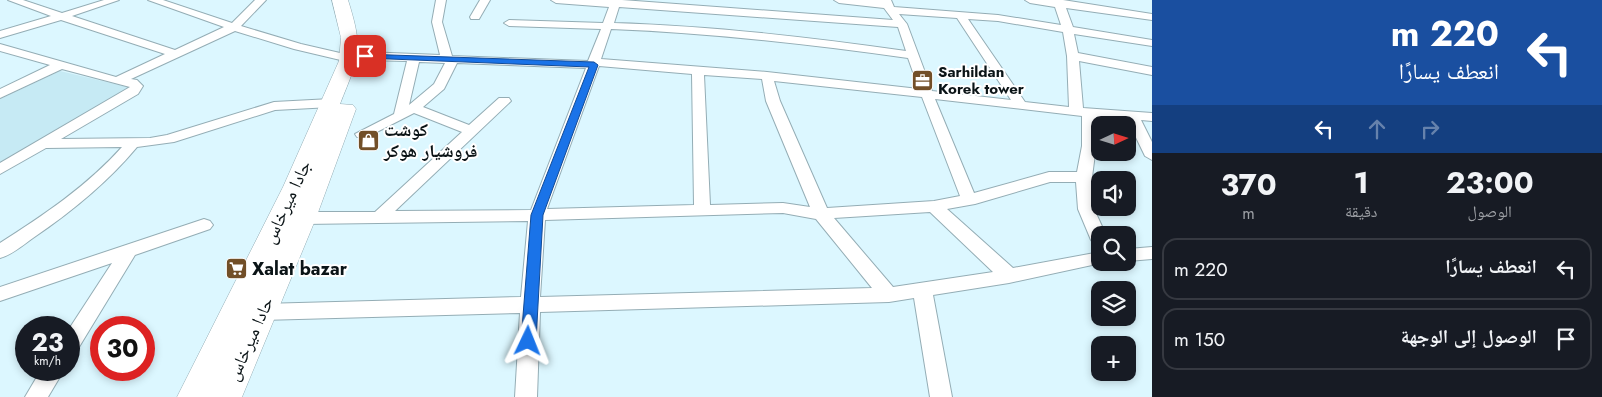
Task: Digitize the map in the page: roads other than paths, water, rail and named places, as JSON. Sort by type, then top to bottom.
[{"type":"main road","name":"جادا ميرخاس","points":[[194,397],[295,187],[331,104],[357,57],[340,0]]},
{"type":"main road","name":"حادا ميرخاس","points":[[225,397],[302,218],[366,34],[355,0]]},
{"type":"street","points":[[12,0],[63,15],[176,54]]},
{"type":"street","points":[[0,35],[114,0]]},
{"type":"street","points":[[153,0],[234,28],[298,47],[357,57],[595,63],[698,70],[1132,116]]},
{"type":"street","points":[[182,9],[191,0]]},
{"type":"street","points":[[117,81],[234,28],[261,0]]},
{"type":"street","points":[[362,134],[413,108],[438,90],[446,80],[450,59],[436,24],[436,12],[441,0]]},
{"type":"street","points":[[475,17],[485,0]]},
{"type":"street","points":[[556,0],[616,2],[902,24]]},
{"type":"street","points":[[839,0],[1068,29],[1152,43]]},
{"type":"street","points":[[1030,0],[1058,2],[1152,17]]},
{"type":"street","points":[[526,397],[530,303],[537,215],[595,63],[606,26],[616,2]]},
{"type":"street","points":[[1058,2],[1068,29],[1089,146],[1084,177],[1086,209],[1094,226]]},
{"type":"street","points":[[888,5],[902,24],[912,55],[969,200]]},
{"type":"street","points":[[960,15],[1020,104]]},
{"type":"street","points":[[510,23],[670,28],[797,39],[912,55]]},
{"type":"street","points":[[0,47],[117,81],[136,84],[136,88],[0,169]]},
{"type":"street","points":[[0,61],[20,53]]},
{"type":"street","points":[[1073,56],[1152,71]]},
{"type":"street","points":[[400,115],[414,58]]},
{"type":"street","points":[[0,94],[61,65]]},
{"type":"street","points":[[698,70],[702,212]]},
{"type":"street","points":[[767,76],[773,101],[821,214],[889,295]]},
{"type":"street","points":[[379,217],[504,101]]},
{"type":"street","points":[[44,144],[132,144],[169,139],[274,106],[331,104]]},
{"type":"street","points":[[413,108],[471,131]]},
{"type":"street","points":[[1136,116],[1152,117]]},
{"type":"street","points":[[1136,124],[1152,156]]},
{"type":"street","points":[[0,252],[82,195],[113,166],[132,144]]},
{"type":"street","points":[[302,218],[702,212],[783,208],[821,214],[934,206],[969,200],[1049,177],[1084,177]]},
{"type":"street","points":[[934,206],[1009,276]]},
{"type":"street","points":[[0,294],[204,225]]},
{"type":"street","points":[[80,328],[128,252]]},
{"type":"street","points":[[1136,254],[1152,253]]},
{"type":"street","points":[[262,312],[530,303],[889,295],[923,291],[1091,260]]},
{"type":"street","points":[[923,291],[941,397]]},
{"type":"street","points":[[36,397],[46,381]]},
{"type":"place","name":"Sarhildan Korek tower","points":[[922,81]]},
{"type":"place","name":"كوشت فروشيار هوكر","points":[[368,140]]},
{"type":"place","name":"Xalat bazar","points":[[236,269]]}]
